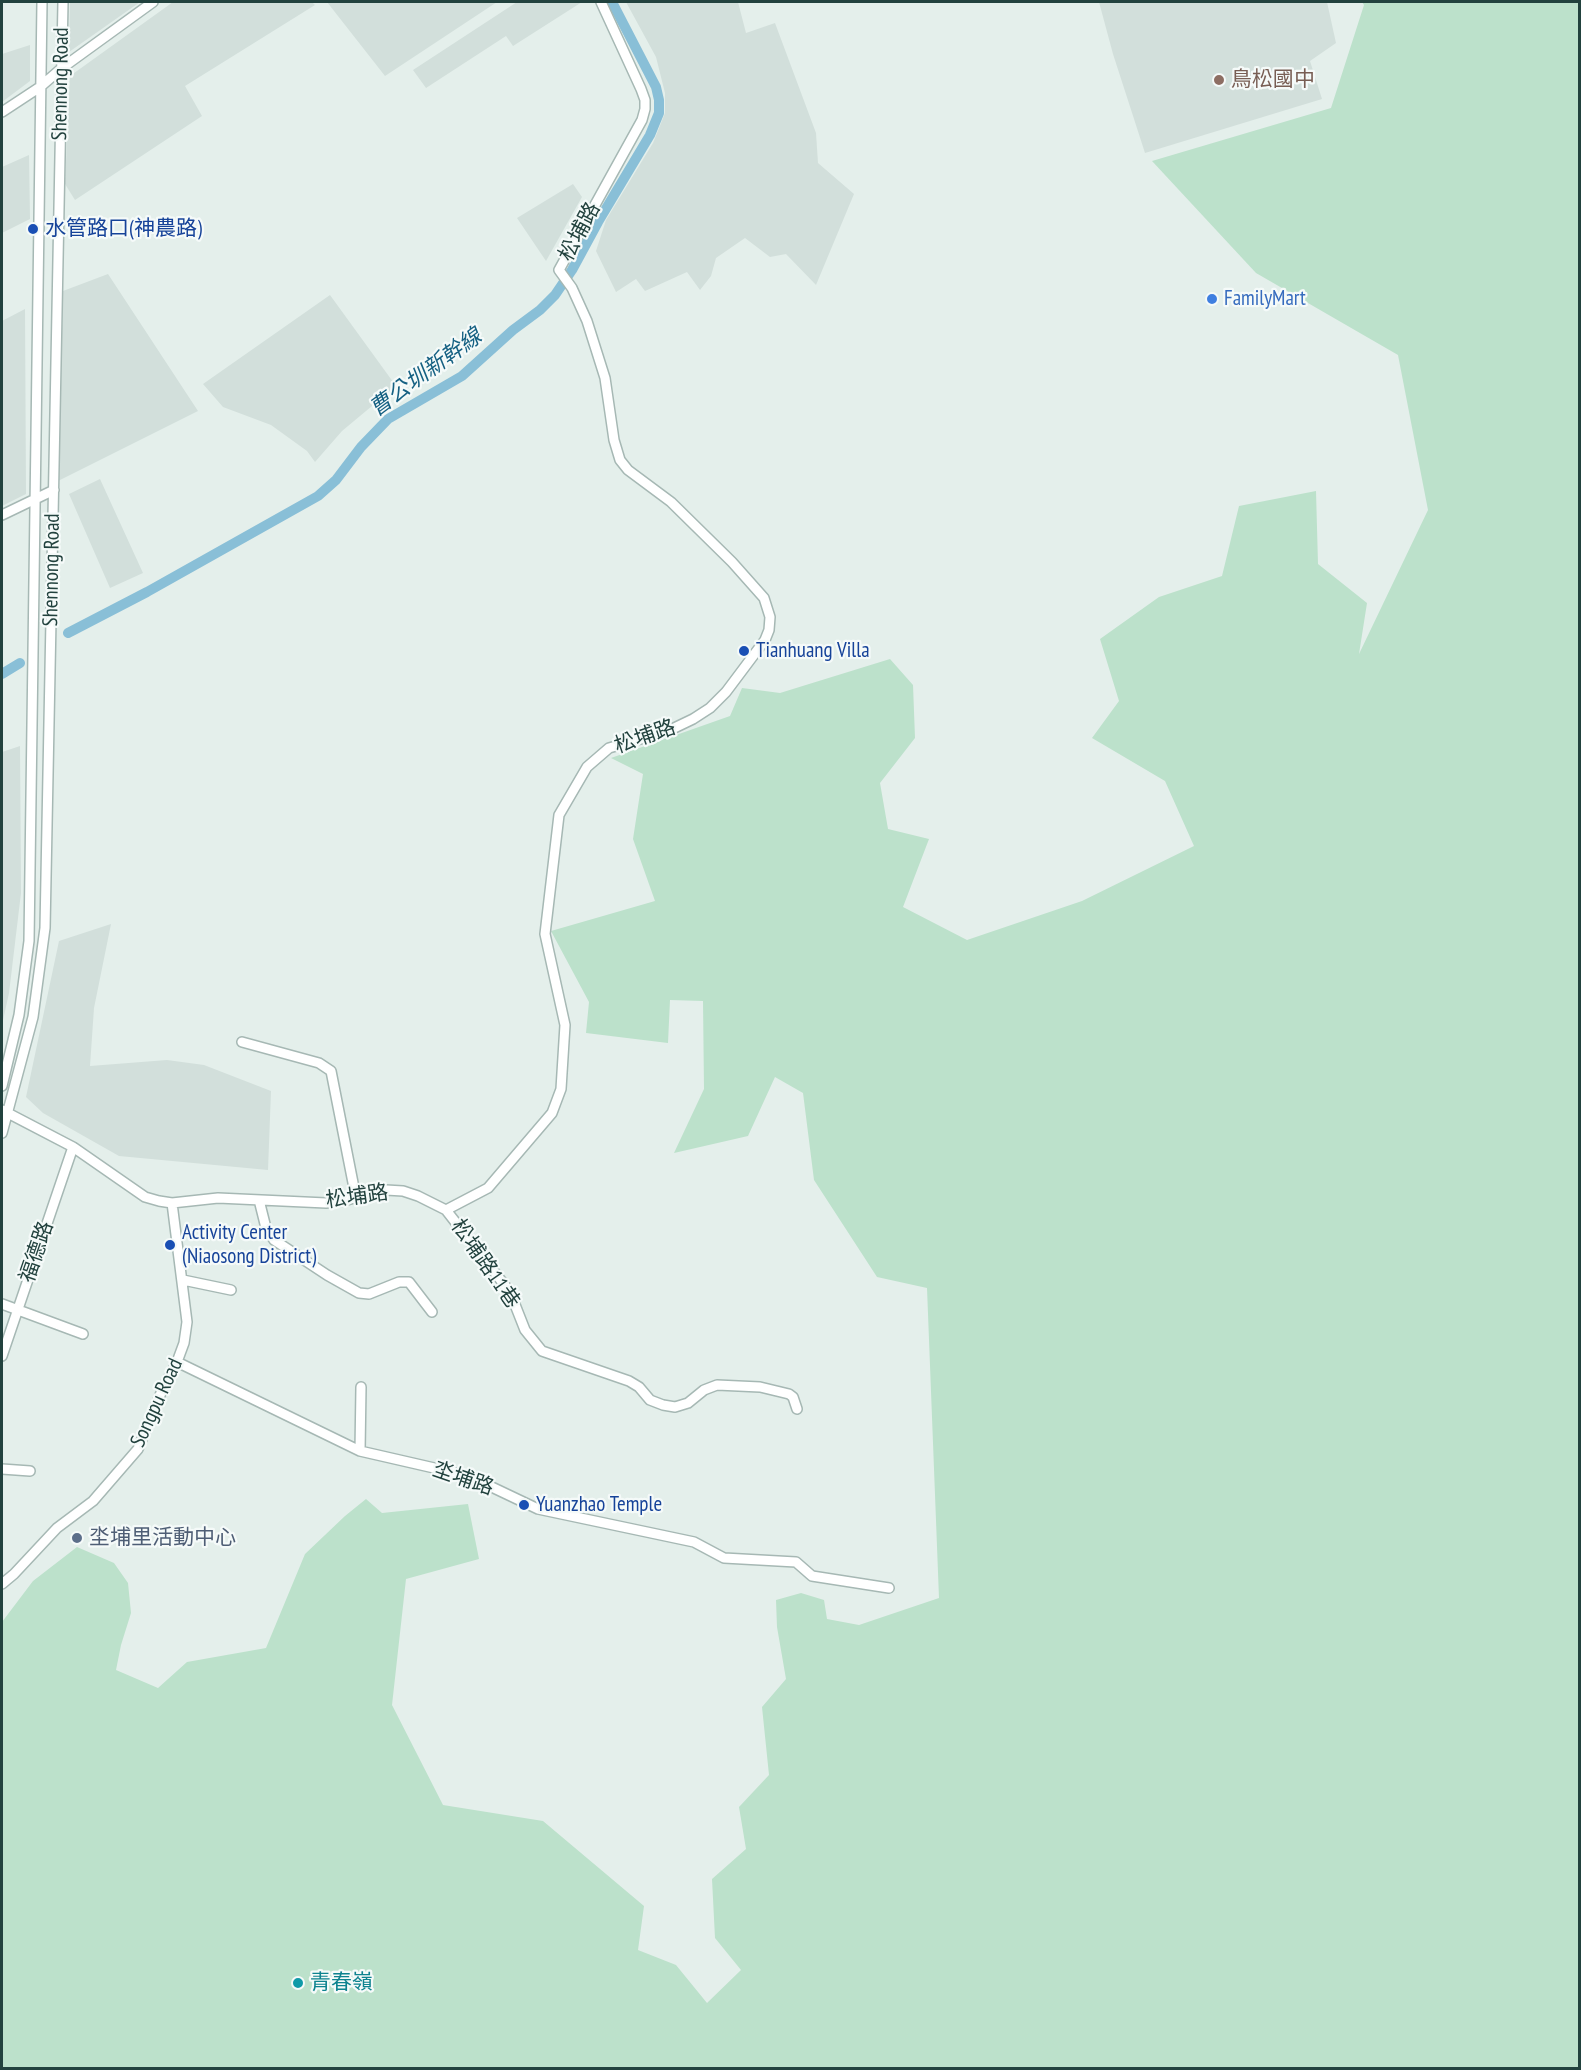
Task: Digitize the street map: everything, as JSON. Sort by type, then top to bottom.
[{"type":"street","name":"Shennong Road","points":[[2,1086],[19,1015],[29,941],[42,2]]},
{"type":"street","name":"Shennong Road","points":[[2,1133],[5,1111],[33,1017],[45,928],[63,2]]},
{"type":"street","points":[[2,112],[40,87],[62,68],[153,2]]},
{"type":"street","name":"松埔路","points":[[5,1111],[73,1147],[145,1197],[172,1203],[218,1198],[326,1203],[386,1190],[403,1191],[418,1196],[446,1210],[488,1188],[552,1113],[561,1089],[565,1019],[550,966],[545,934],[552,882],[556,822],[571,791],[587,767],[609,748],[668,731],[710,708],[726,692],[765,640],[770,617],[768,607],[756,587],[671,502],[628,470],[620,460],[614,440],[605,378],[587,321],[572,288],[559,270],[642,120],[645,109],[641,89],[601,2]]},
{"type":"street","points":[[2,515],[54,490]]},
{"type":"street","points":[[242,1042],[319,1063],[331,1071],[356,1198]]},
{"type":"street","name":"福德路","points":[[2,1356],[73,1147]]},
{"type":"street","points":[[258,1200],[266,1228],[274,1240],[288,1250],[359,1293],[369,1294],[399,1282],[409,1282],[432,1312]]},
{"type":"street","name":"Songpu Road","points":[[2,1584],[57,1528],[93,1501],[138,1449],[163,1388],[177,1362],[184,1343],[187,1322],[172,1203]]},
{"type":"street","name":"松埔路11巷","points":[[446,1210],[510,1292],[525,1330],[542,1351],[629,1382],[639,1387],[650,1400],[663,1405],[675,1407],[688,1403],[704,1390],[717,1385],[760,1388],[789,1394],[793,1397],[797,1410]]},
{"type":"street","points":[[183,1281],[231,1290]]},
{"type":"street","points":[[2,1304],[83,1334]]},
{"type":"street","name":"坔埔路","points":[[177,1362],[360,1451],[456,1473],[477,1480],[538,1509],[694,1542],[724,1557],[796,1562],[812,1576],[889,1588]]},
{"type":"street","points":[[360,1451],[361,1387]]},
{"type":"street","points":[[2,1469],[30,1471]]},
{"type":"shaded area","points":[[70,2],[140,2],[69,52]]},
{"type":"shaded area","points":[[173,2],[312,2],[315,5],[185,86],[202,116],[75,200],[65,184],[70,76]]},
{"type":"shaded area","points":[[327,2],[497,2],[385,76]]},
{"type":"shaded area","points":[[517,2],[582,2],[513,46],[506,36],[426,88],[413,70]]},
{"type":"shaded area","points":[[626,2],[738,2],[746,33],[775,23],[816,133],[818,163],[854,194],[816,285],[786,254],[770,257],[745,238],[716,258],[711,276],[700,290],[687,272],[645,291],[636,279],[616,292],[596,251],[606,220],[653,143],[665,113],[665,93],[656,57]]},
{"type":"shaded area","name":"鳥松國中","points":[[1099,2],[1327,2],[1336,43],[1310,61],[1322,99],[1145,153]]},
{"type":"shaded area","points":[[30,45],[30,81],[2,102],[2,54]]},
{"type":"shaded area","points":[[29,155],[30,219],[2,233],[2,167]]},
{"type":"shaded area","points":[[573,184],[582,197],[546,261],[517,218]]},
{"type":"shaded area","points":[[108,274],[198,411],[58,481],[63,291]]},
{"type":"shaded area","points":[[330,295],[396,386],[342,431],[315,462],[307,451],[271,425],[223,407],[203,384]]},
{"type":"shaded area","points":[[25,309],[26,494],[2,506],[2,321]]},
{"type":"shaded area","points":[[100,479],[143,573],[110,588],[69,494]]},
{"type":"shaded area","points":[[20,746],[21,893],[9,993],[2,1025],[2,752]]},
{"type":"shaded area","points":[[111,924],[94,1008],[90,1066],[167,1060],[204,1065],[271,1091],[268,1170],[119,1156],[43,1113],[26,1097],[59,941]]},
{"type":"green space","points":[[1362,2],[1579,2],[1579,2068],[2,2068],[2,1622],[33,1581],[77,1547],[114,1563],[128,1583],[131,1613],[116,1670],[158,1688],[187,1662],[266,1648],[305,1554],[366,1499],[382,1513],[468,1504],[479,1559],[406,1579],[392,1705],[443,1805],[543,1821],[644,1906],[638,1950],[676,1965],[707,2003],[741,1970],[715,1938],[712,1879],[746,1849],[739,1807],[769,1775],[762,1707],[786,1679],[777,1627],[776,1600],[801,1593],[824,1600],[827,1619],[859,1625],[939,1598],[927,1288],[877,1277],[814,1180],[803,1093],[775,1077],[748,1136],[674,1153],[704,1089],[703,1001],[670,1000],[668,1043],[586,1033],[589,1002],[551,931],[655,901],[633,839],[643,774],[611,758],[730,716],[742,688],[780,693],[890,659],[913,685],[915,738],[880,783],[888,829],[929,839],[903,907],[967,940],[1082,901],[1194,846],[1165,781],[1092,738],[1119,701],[1100,639],[1159,597],[1222,576],[1239,506],[1316,491],[1318,564],[1367,603],[1359,654],[1428,510],[1398,355],[1256,273],[1152,161],[1331,108],[1364,5]]},
{"type":"waterway","name":"曹公圳新幹線","points":[[68,633],[147,592],[318,496],[336,480],[361,447],[388,419],[462,376],[555,295],[572,270],[650,135],[659,113],[656,87],[612,2]]},
{"type":"waterway","name":"曹公圳新幹線","points":[[2,674],[20,663]]},
{"type":"place","name":"鳥松國中","points":[[1219,80]]},
{"type":"place","name":"水管路口(神農路)","points":[[33,229]]},
{"type":"place","name":"FamilyMart","points":[[1212,299]]},
{"type":"place","name":"Tianhuang Villa","points":[[744,651]]},
{"type":"place","name":"Activity Center (Niaosong District)","points":[[170,1245]]},
{"type":"place","name":"Yuanzhao Temple","points":[[524,1505]]},
{"type":"place","name":"坔埔里活動中心","points":[[77,1538]]},
{"type":"place","name":"青春嶺","points":[[298,1983]]}]
